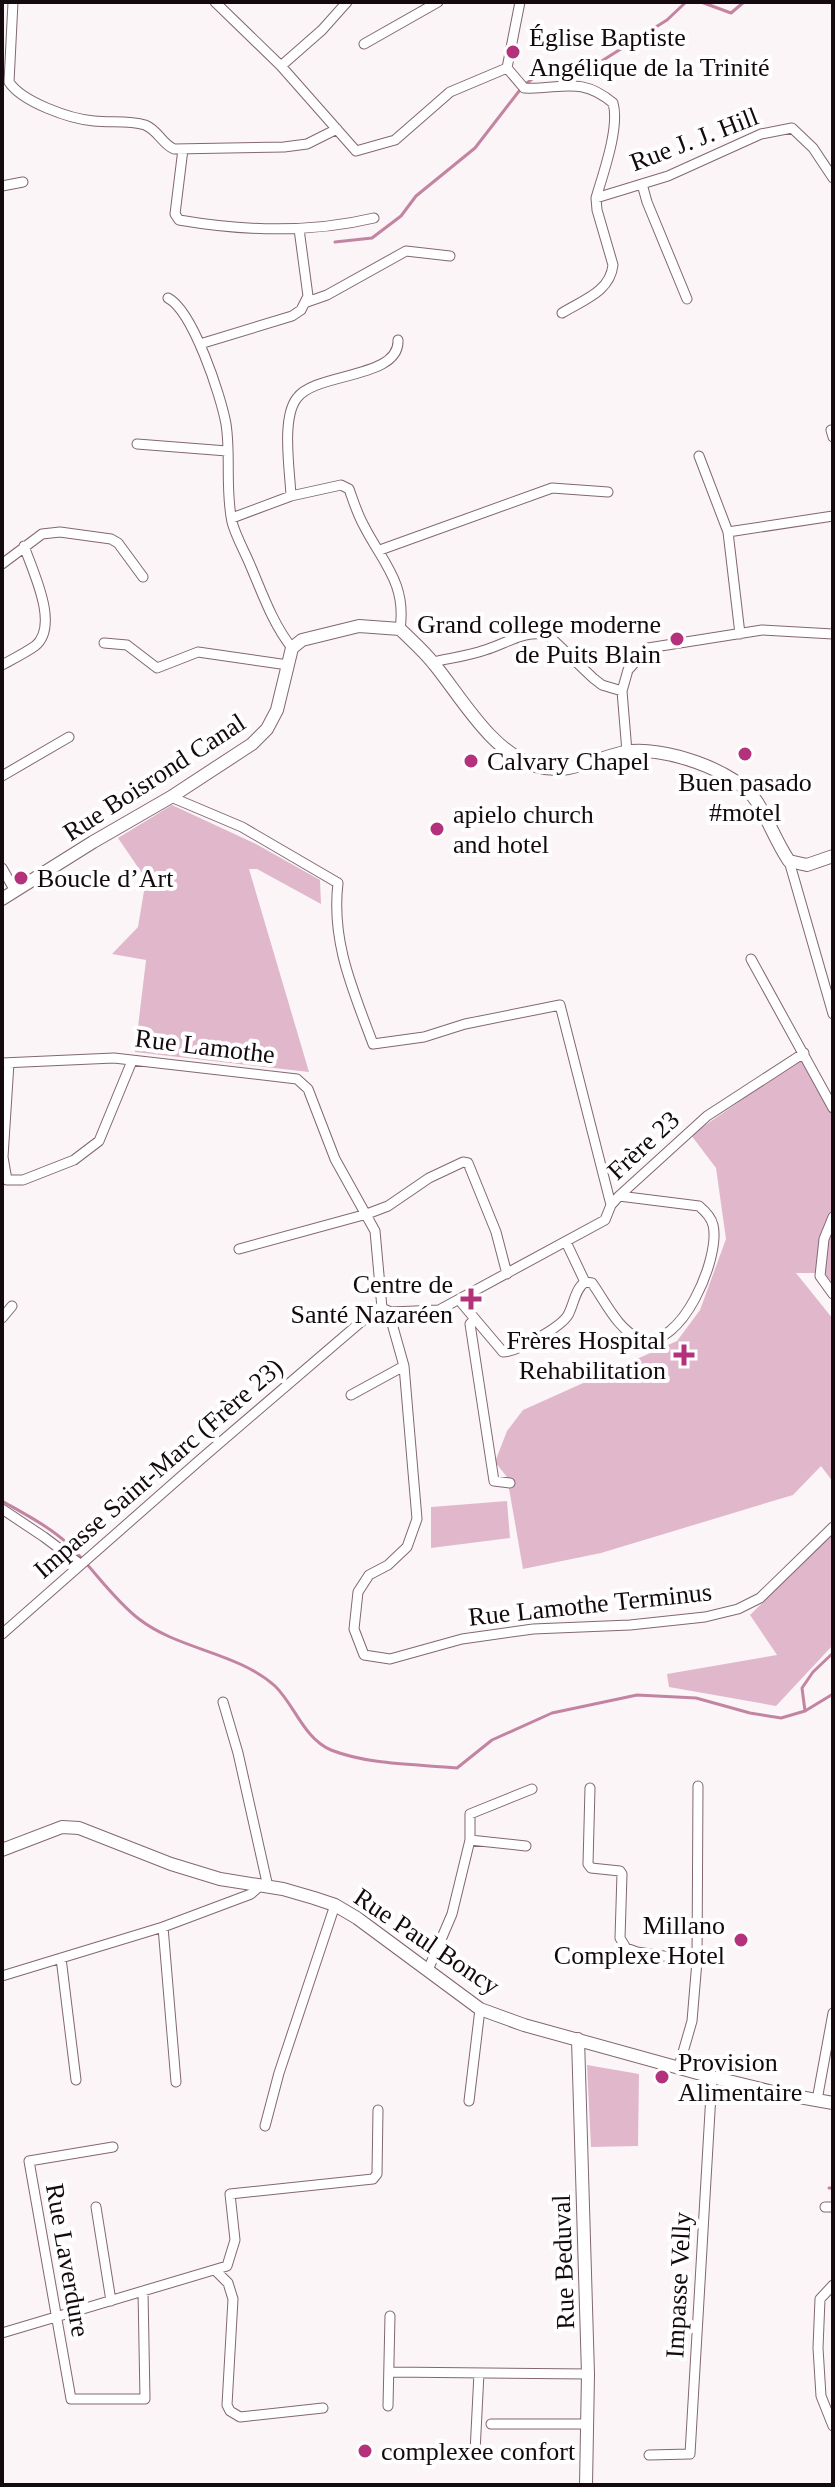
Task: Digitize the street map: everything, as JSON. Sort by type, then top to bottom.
[{"type":"street","points":[[13,2],[13,50],[8,72],[9,82],[19,95],[92,121],[144,125],[154,130],[169,147],[183,149],[284,147],[307,144],[337,129]]},
{"type":"street","points":[[215,2],[281,66],[356,151],[395,140],[450,92],[507,68]]},
{"type":"street","points":[[281,66],[322,30],[347,2]]},
{"type":"street","points":[[364,44],[438,2]]},
{"type":"street","points":[[507,68],[520,2]]},
{"type":"street","points":[[507,68],[522,86],[583,86],[613,103],[616,111],[596,198],[613,265],[612,273],[602,289],[562,313]]},
{"type":"street","name":"Rue J. J. Hill","points":[[596,198],[668,176],[761,134],[792,128],[813,148],[833,178]]},
{"type":"street","points":[[183,149],[176,219],[201,224],[299,229],[340,227],[374,218]]},
{"type":"street","points":[[2,186],[23,182]]},
{"type":"street","points":[[642,184],[687,299]]},
{"type":"street","points":[[299,229],[307,302]]},
{"type":"street","points":[[200,344],[292,316],[307,302],[327,295],[406,251],[450,256]]},
{"type":"street","points":[[168,298],[178,306],[200,344],[217,388],[226,425],[227,485],[232,518],[279,632],[292,648],[302,640],[330,631],[359,626],[400,629],[433,662],[494,739],[538,767],[570,769],[627,752],[665,754],[724,772],[756,801],[789,861],[833,1014]]},
{"type":"street","points":[[291,496],[288,429],[295,399],[306,390],[391,359],[399,348],[398,340]]},
{"type":"street","points":[[137,444],[227,451]]},
{"type":"street","points":[[699,456],[728,532],[740,634]]},
{"type":"street","points":[[232,518],[291,496],[341,485],[349,489],[363,525],[399,588],[403,611],[400,629]]},
{"type":"street","points":[[380,550],[552,488],[608,492]]},
{"type":"street","points":[[728,532],[833,516]]},
{"type":"street","points":[[2,564],[24,546],[50,532],[111,539],[118,543],[143,577]]},
{"type":"street","points":[[2,665],[36,645],[46,629],[45,611],[24,546]]},
{"type":"street","points":[[627,752],[622,691],[628,670],[648,648],[762,630],[833,634]]},
{"type":"street","points":[[433,662],[487,650],[528,633],[541,633],[548,635],[602,685],[622,691]]},
{"type":"street","points":[[104,643],[127,645],[157,668],[198,652],[288,665]]},
{"type":"street","name":"Rue Boisrond Canal","points":[[2,899],[252,744],[267,729],[277,710],[292,648]]},
{"type":"street","points":[[2,776],[69,737]]},
{"type":"street","points":[[171,797],[242,827],[338,883],[336,902],[341,955],[373,1044],[424,1037],[465,1024],[560,1005],[611,1205]]},
{"type":"street","points":[[789,861],[807,865],[833,856]]},
{"type":"street","points":[[2,868],[15,891]]},
{"type":"street","points":[[751,959],[833,1108]]},
{"type":"street","name":"Frère 23","points":[[382,1308],[400,1312],[439,1310],[605,1220],[619,1196],[707,1116],[804,1053]]},
{"type":"street","name":"Rue Lamothe","points":[[5,1063],[114,1058],[297,1079],[308,1089],[335,1159],[375,1231],[382,1308]]},
{"type":"street","points":[[5,1063],[3,1157],[7,1180],[23,1180],[74,1160],[99,1141],[132,1061]]},
{"type":"street","points":[[239,1249],[388,1206],[429,1178],[463,1162],[468,1163],[496,1232],[507,1274]]},
{"type":"street","points":[[459,1300],[503,1352],[566,1319],[580,1285],[585,1282],[592,1283],[626,1330],[642,1339],[658,1338],[675,1328],[709,1270],[714,1245],[713,1225],[699,1206],[619,1196]]},
{"type":"street","points":[[833,1217],[824,1239],[820,1276],[833,1294]]},
{"type":"street","points":[[566,1242],[585,1282]]},
{"type":"street","points":[[2,1318],[12,1306]]},
{"type":"street","name":"Rue Lamothe Terminus","points":[[382,1308],[391,1320],[404,1366],[417,1519],[407,1547],[388,1565],[369,1575],[358,1592],[354,1629],[364,1655],[390,1659],[462,1639],[533,1629],[630,1625],[705,1617],[738,1609],[760,1598],[833,1527]]},
{"type":"street","name":"Impasse Saint-Marc (Frère 23)","points":[[2,1634],[364,1319],[382,1308]]},
{"type":"street","points":[[474,1320],[470,1324],[494,1481],[510,1483]]},
{"type":"street","points":[[351,1395],[404,1366]]},
{"type":"street","points":[[2,1509],[80,1564]]},
{"type":"street","points":[[2,1976],[163,1927],[264,1887],[238,1753],[223,1702]]},
{"type":"street","points":[[679,2066],[692,2021],[697,1961],[698,1786]]},
{"type":"street","points":[[590,1788],[588,1864],[591,1868],[620,1871],[622,1874],[622,1943],[637,1952],[697,1961]]},
{"type":"street","points":[[428,1970],[452,1914],[470,1840],[470,1814],[532,1789]]},
{"type":"street","name":"Rue Paul Boncy","points":[[2,1850],[62,1827],[79,1828],[171,1864],[220,1879],[335,1905],[480,2009],[524,2025],[712,2077],[833,2103]]},
{"type":"street","points":[[470,1840],[526,1846]]},
{"type":"street","points":[[265,2126],[279,2073],[335,1905]]},
{"type":"street","points":[[163,1927],[176,2082]]},
{"type":"street","points":[[61,1958],[76,2080]]},
{"type":"street","points":[[469,2101],[480,2009]]},
{"type":"street","points":[[817,2100],[833,2013]]},
{"type":"street","name":"Rue Beduval","points":[[578,2039],[588,2374],[586,2485]]},
{"type":"street","name":"Impasse Velly","points":[[649,2455],[690,2454],[712,2077]]},
{"type":"street","points":[[2,2333],[227,2266],[235,2240],[230,2194],[373,2179],[377,2174],[378,2110]]},
{"type":"street","name":"Rue Laverdure","points":[[113,2147],[29,2161],[69,2396],[74,2400],[145,2399],[143,2291]]},
{"type":"street","points":[[96,2207],[111,2301]]},
{"type":"street","points":[[216,2271],[228,2283],[233,2299],[227,2405],[230,2411],[240,2417],[323,2408]]},
{"type":"street","points":[[833,2285],[820,2299],[818,2348],[821,2396],[833,2426]]},
{"type":"street","points":[[388,2406],[390,2316]]},
{"type":"street","points":[[390,2372],[588,2374]]},
{"type":"street","points":[[475,2452],[479,2373]]},
{"type":"street","points":[[491,2424],[587,2424]]},
{"type":"shaded area","points":[[172,805],[256,844],[320,880],[321,904],[257,869],[249,869],[309,1072],[135,1052],[146,960],[112,954],[138,927],[146,879],[118,838]]},
{"type":"shaded area","points":[[804,1057],[833,1102],[833,1284],[824,1273],[796,1273],[833,1319],[833,1482],[821,1466],[793,1495],[601,1553],[523,1569],[507,1477],[495,1462],[507,1431],[523,1410],[677,1341],[700,1310],[726,1239],[716,1168],[691,1135]]},
{"type":"shaded area","points":[[507,1501],[510,1538],[431,1548],[431,1507]]},
{"type":"shaded area","points":[[833,1533],[833,1645],[776,1706],[669,1687],[667,1674],[777,1655],[750,1615]]},
{"type":"shaded area","points":[[587,2065],[639,2074],[638,2146],[591,2147]]},
{"type":"waterway","points":[[335,242],[372,238],[401,216],[416,196],[475,148],[523,86],[540,73],[581,74],[667,20],[686,2]]},
{"type":"waterway","points":[[701,2],[731,13],[744,2]]},
{"type":"waterway","points":[[2,1501],[61,1538],[139,1619],[172,1638],[226,1658],[260,1675],[282,1693],[306,1730],[322,1745],[361,1759],[457,1768],[492,1740],[552,1713],[637,1695],[696,1698],[781,1718],[805,1711],[833,1694]]},
{"type":"waterway","points":[[805,1711],[802,1688],[833,1653]]},
{"type":"place","name":"Église Baptiste Angélique de la Trinité","points":[[513,52]]},
{"type":"place","name":"Grand college moderne de Puits Blain","points":[[677,639]]},
{"type":"place","name":"Buen pasado #motel","points":[[745,754]]},
{"type":"place","name":"Calvary Chapel","points":[[471,761]]},
{"type":"place","name":"apielo church and hotel","points":[[437,829]]},
{"type":"place","name":"Boucle d’Art","points":[[21,878]]},
{"type":"place","name":"Centre de Santé Nazaréen","points":[[471,1299]]},
{"type":"place","name":"Frères Hospital Rehabilitation","points":[[684,1355]]},
{"type":"place","name":"Millano Complexe Hotel","points":[[741,1940]]},
{"type":"place","name":"Provision Alimentaire","points":[[662,2077]]},
{"type":"place","name":"complexee confort","points":[[365,2451]]}]
